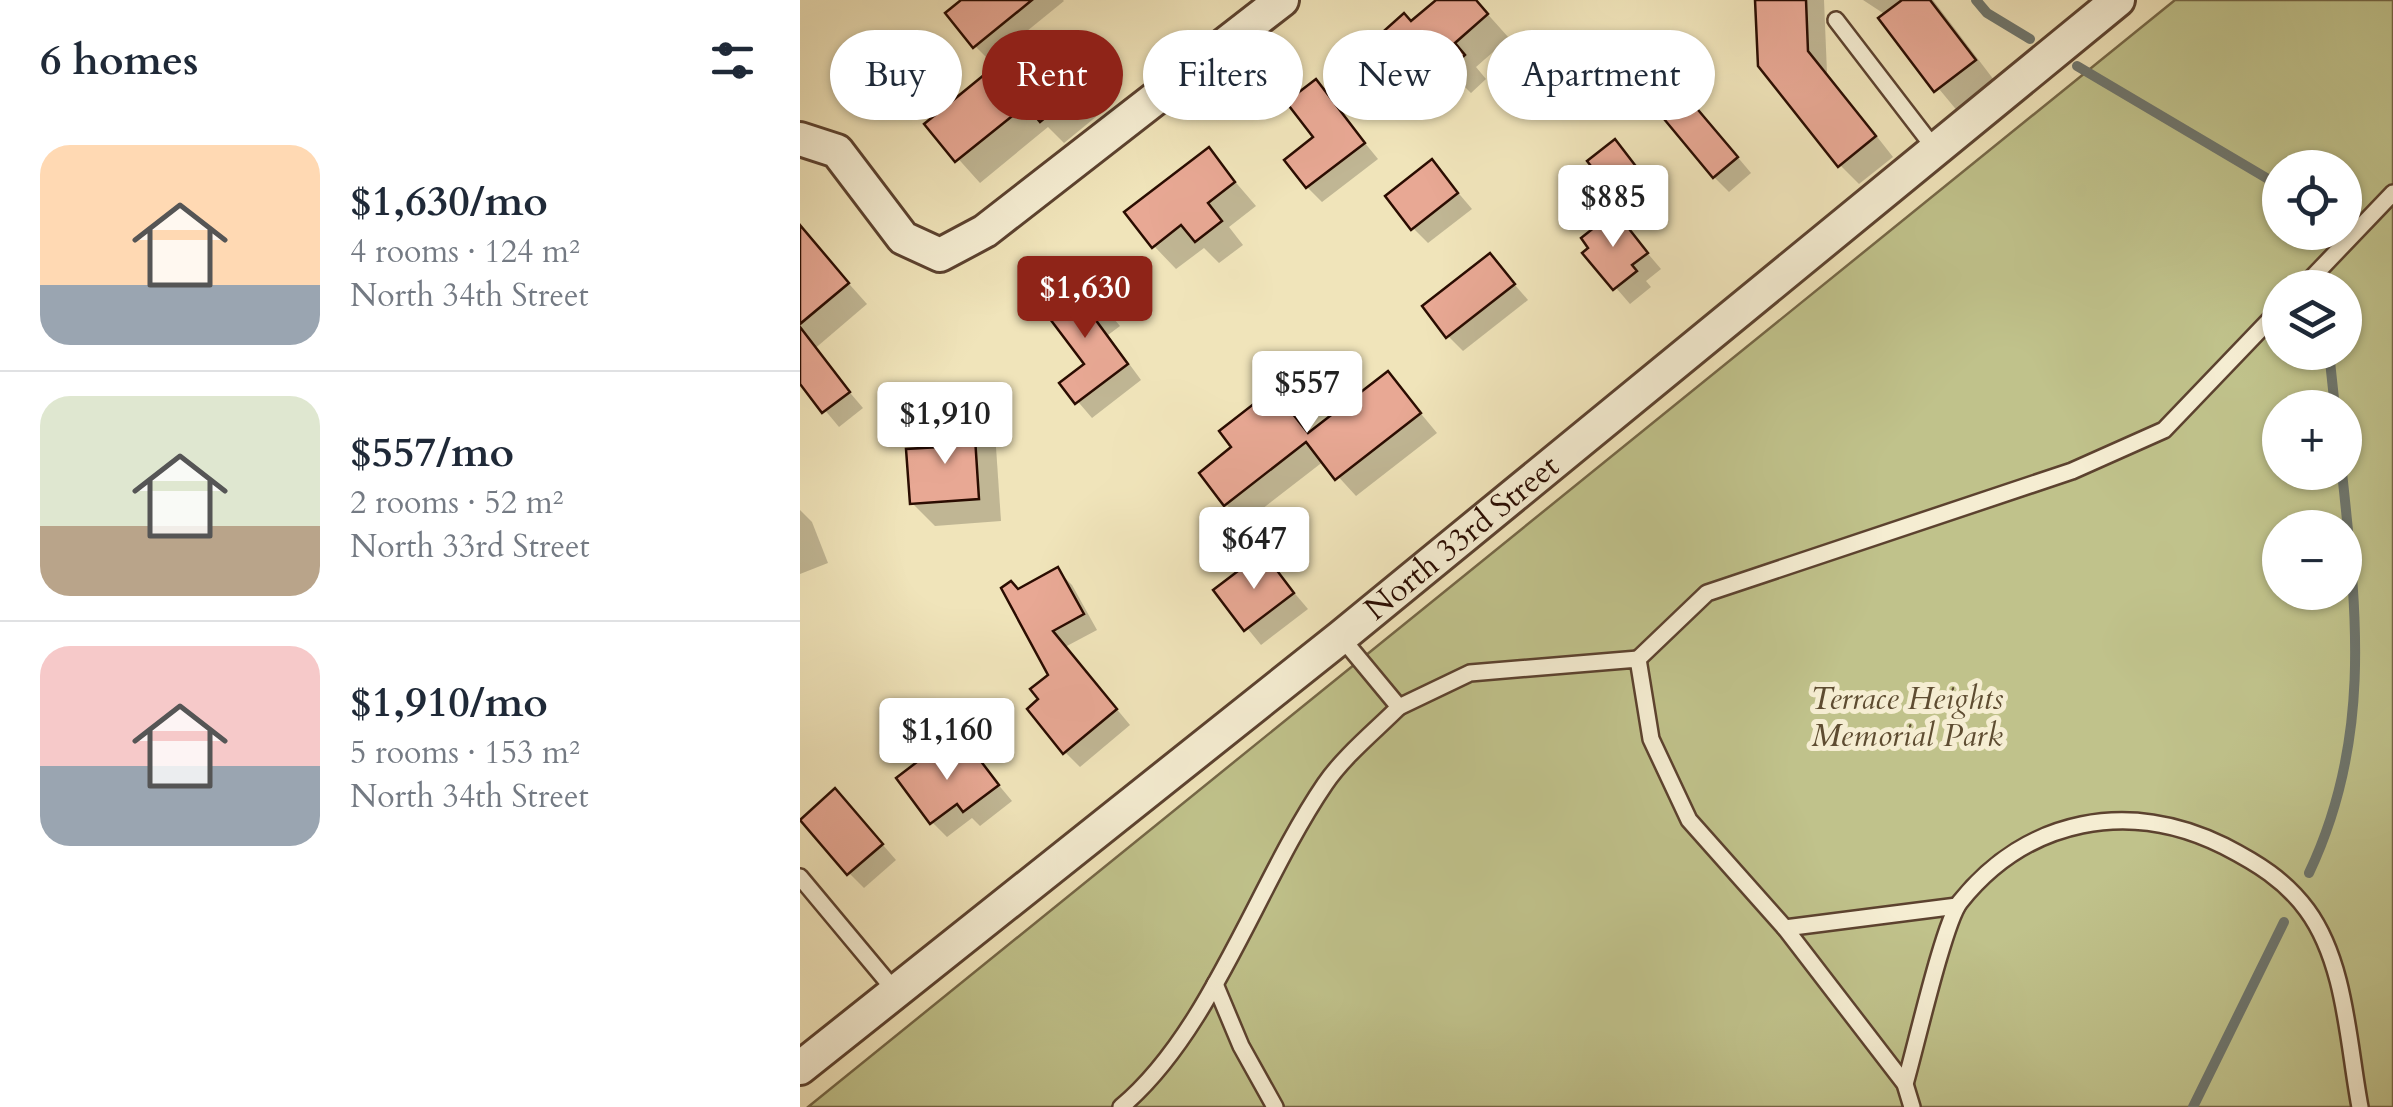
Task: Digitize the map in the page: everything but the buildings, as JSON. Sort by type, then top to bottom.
[{"type":"street","points":[[800,138],[836,151],[903,238],[940,255],[985,230],[1282,0]]},
{"type":"street","name":"North 33rd Street","points":[[800,1068],[1341,636],[2118,0]]},
{"type":"lane","points":[[1836,20],[1935,150]]},
{"type":"lane","points":[[2319,270],[2393,193]]},
{"type":"lane","points":[[1121,1107],[1143,1089],[1215,984],[1326,782],[1399,706],[1470,673],[1638,659],[1707,593],[2072,470],[2164,430],[2262,329]]},
{"type":"lane","points":[[1341,636],[1399,706]]},
{"type":"lane","points":[[1638,659],[1651,739],[1689,820],[1785,928],[1905,1084],[1912,1107]]},
{"type":"lane","points":[[1905,1084],[1957,906],[2018,848],[2056,829],[2090,820],[2157,821],[2192,830],[2265,868],[2308,912],[2325,944],[2336,981],[2360,1107]]},
{"type":"lane","points":[[800,876],[896,992]]},
{"type":"lane","points":[[1785,928],[1957,906]]},
{"type":"lane","points":[[1215,984],[1241,1046],[1274,1107]]},
{"type":"green space","name":"Terrace Heights Memorial Park","points":[[2175,0],[2393,0],[2393,1107],[808,1107]]},
{"type":"waterway","points":[[1976,0],[1987,13],[2030,39]]},
{"type":"waterway","points":[[2077,66],[2262,175]]},
{"type":"waterway","points":[[2331,370],[2333,390]]},
{"type":"waterway","points":[[2309,873],[2343,774],[2351,725],[2355,626],[2344,490]]},
{"type":"waterway","points":[[2193,1107],[2284,922]]}]
